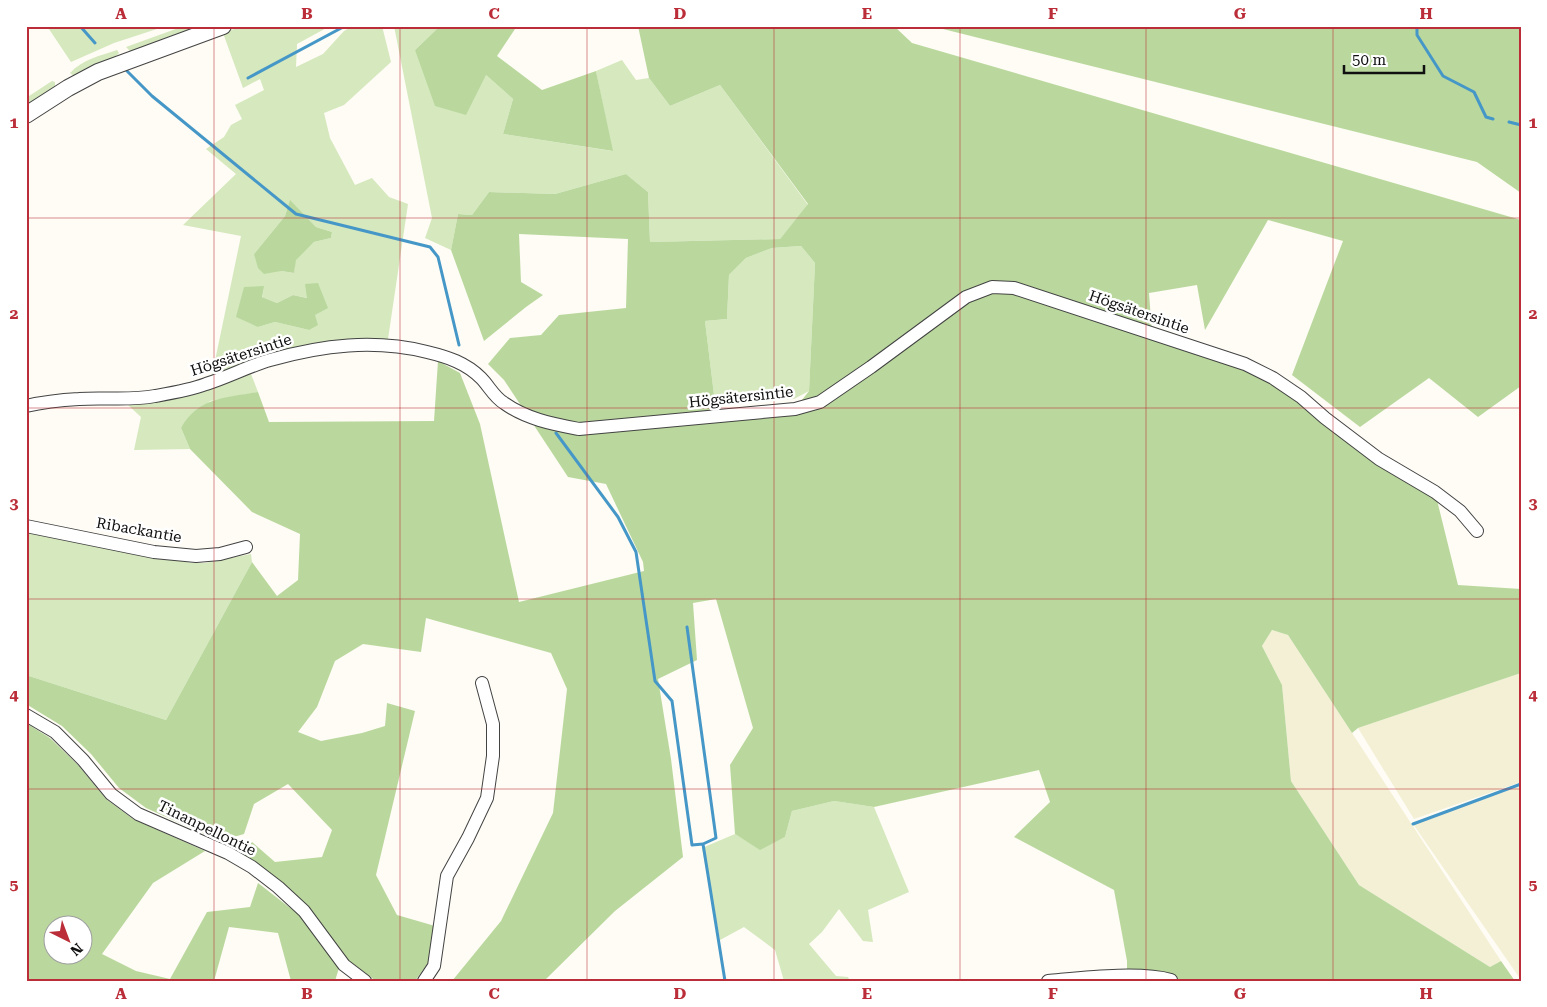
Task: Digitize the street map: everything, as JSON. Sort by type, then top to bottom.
[{"type":"street","points":[[26,115],[68,88],[105,69],[223,26]]},
{"type":"street","name":"Högsätersintie","points":[[26,406],[79,399],[154,396],[204,385],[268,360],[302,352],[366,344],[397,346],[461,362],[481,378],[505,405],[549,424],[579,429],[795,410],[820,402],[966,296],[992,287],[1014,288],[1245,364],[1273,378],[1301,396],[1378,458],[1435,492],[1460,511],[1477,531]]},
{"type":"street","name":"Ribackantie","points":[[26,526],[170,554],[196,556],[220,554],[246,547]]},
{"type":"street","points":[[424,981],[434,966],[447,876],[487,798],[493,756],[493,724],[482,683]]},
{"type":"street","name":"Tinanpellontie","points":[[26,714],[55,732],[83,760],[111,794],[138,814],[228,854],[252,867],[278,887],[304,912],[344,964],[364,981]]},
{"type":"street","points":[[1048,981],[1124,976],[1160,977],[1171,980]]},
{"type":"shaded area","points":[[1272,630],[1288,635],[1501,961],[1490,967],[1359,885],[1291,781],[1282,685],[1262,646]]},
{"type":"shaded area","points":[[1521,673],[1521,782],[1414,819],[1358,728]]},
{"type":"shaded area","points":[[1521,786],[1521,980],[1413,824]]},
{"type":"green space","points":[[47,26],[166,26],[114,43],[71,62]]},
{"type":"green space","points":[[184,26],[206,26],[131,52],[126,47]]},
{"type":"green space","points":[[243,26],[330,26],[297,44],[296,67],[323,54],[344,31],[353,26],[382,26],[391,62],[344,105],[324,113],[330,138],[355,185],[372,178],[389,197],[408,204],[388,339],[356,340],[211,380],[241,236],[183,225],[236,174],[206,149],[224,137],[231,125],[242,119],[235,105],[264,90],[260,79],[243,88],[223,33]],"holes":[[[290,201],[316,227],[332,232],[331,238],[314,242],[295,260],[294,273],[281,271],[254,254],[285,216]],[[293,295],[308,298],[309,330],[275,322],[258,327],[262,297],[277,303]]]},
{"type":"green space","points":[[394,26],[440,26],[415,50],[486,75],[513,99],[503,134],[612,151],[596,71],[622,60],[636,80],[649,78],[670,106],[720,85],[808,205],[780,239],[650,242],[648,192],[626,174],[555,194],[489,192],[472,215],[458,214],[451,250],[425,238],[432,218]]},
{"type":"green space","points":[[440,26],[517,26],[497,56],[542,90],[596,71],[613,151],[503,134],[513,99],[486,75],[466,115],[435,106],[415,50]]},
{"type":"green space","points":[[638,26],[894,26],[912,43],[1521,220],[1521,386],[1478,417],[1429,378],[1360,427],[1292,375],[1343,241],[1268,220],[1205,330],[1197,285],[1149,293],[1152,333],[1245,364],[1435,492],[1458,585],[1521,589],[1521,673],[1358,728],[1352,733],[1288,635],[1272,630],[1262,646],[1282,685],[1291,781],[1359,885],[1490,967],[1501,961],[1515,981],[1127,981],[1127,961],[1114,890],[1014,837],[1050,802],[1039,770],[874,807],[834,801],[792,811],[785,837],[760,850],[735,834],[730,765],[753,728],[716,599],[693,603],[697,660],[658,679],[671,759],[683,857],[615,911],[544,981],[452,981],[501,921],[553,813],[567,689],[551,653],[426,618],[421,652],[363,644],[335,661],[317,707],[298,732],[321,741],[362,733],[385,726],[387,703],[415,711],[376,875],[397,915],[435,926],[428,963],[415,981],[376,981],[348,960],[298,897],[272,874],[241,855],[252,842],[275,862],[322,857],[332,830],[288,784],[254,804],[244,834],[220,841],[146,808],[119,788],[91,754],[62,726],[26,704],[26,675],[166,720],[252,562],[277,596],[298,580],[300,534],[252,512],[190,449],[181,428],[196,410],[224,398],[258,392],[269,422],[434,421],[438,361],[460,373],[480,424],[519,602],[644,571],[643,562],[606,484],[568,477],[504,380],[488,364],[510,338],[541,335],[559,315],[626,308],[628,239],[519,234],[521,282],[543,295],[484,341],[451,250],[458,214],[472,215],[489,192],[555,194],[626,174],[648,192],[650,242],[780,239],[808,204],[720,85],[670,106],[649,78]],"holes":[[[801,246],[815,263],[809,391],[795,409],[720,416],[715,403],[705,321],[727,319],[729,275],[746,258],[772,248]]]},
{"type":"green space","points":[[931,26],[1521,26],[1521,193],[1477,162]]},
{"type":"green space","points":[[117,50],[119,53],[113,59],[74,76],[70,73],[86,61]]},
{"type":"green space","points":[[52,81],[55,82],[55,87],[26,107],[26,98]]},
{"type":"green space","points":[[290,200],[316,227],[332,232],[331,238],[314,242],[296,260],[294,273],[281,271],[264,274],[258,268],[254,254],[285,216]]},
{"type":"green space","points":[[801,246],[815,263],[809,391],[794,399],[715,403],[705,321],[727,319],[729,275],[746,258],[772,248]]},
{"type":"green space","points":[[318,283],[328,308],[315,315],[318,325],[309,330],[275,322],[258,327],[236,317],[244,287],[264,286],[262,297],[277,303],[293,295],[307,298],[305,284]]},
{"type":"green space","points":[[251,374],[258,392],[210,401],[181,428],[190,449],[134,450],[141,417],[127,404],[206,389]]},
{"type":"green space","points":[[26,531],[69,541],[192,563],[205,563],[251,554],[252,562],[166,720],[26,675]]},
{"type":"green space","points":[[26,723],[50,738],[78,765],[106,799],[133,819],[205,851],[153,883],[102,954],[136,971],[170,979],[207,912],[250,907],[258,883],[298,914],[339,968],[335,981],[291,981],[278,933],[229,927],[214,981],[26,981]]},
{"type":"green space","points":[[834,801],[874,807],[909,892],[868,910],[873,942],[863,941],[839,909],[822,932],[809,944],[836,976],[848,977],[850,981],[784,981],[775,950],[744,927],[720,940],[702,848],[735,834],[760,849],[785,837],[792,811]]},
{"type":"waterway","points":[[80,26],[95,43]]},
{"type":"waterway","points":[[248,78],[345,26]]},
{"type":"waterway","points":[[1417,26],[1417,35],[1443,76],[1474,92],[1486,117],[1493,119]]},
{"type":"waterway","points":[[126,70],[152,96],[296,214],[430,247],[438,257],[459,345]]},
{"type":"waterway","points":[[1509,122],[1521,125]]},
{"type":"waterway","points":[[556,433],[618,517],[636,552],[655,681],[672,701],[692,845],[703,844],[725,981]]},
{"type":"waterway","points":[[687,627],[716,838],[703,844]]},
{"type":"waterway","points":[[1413,824],[1521,784]]}]
